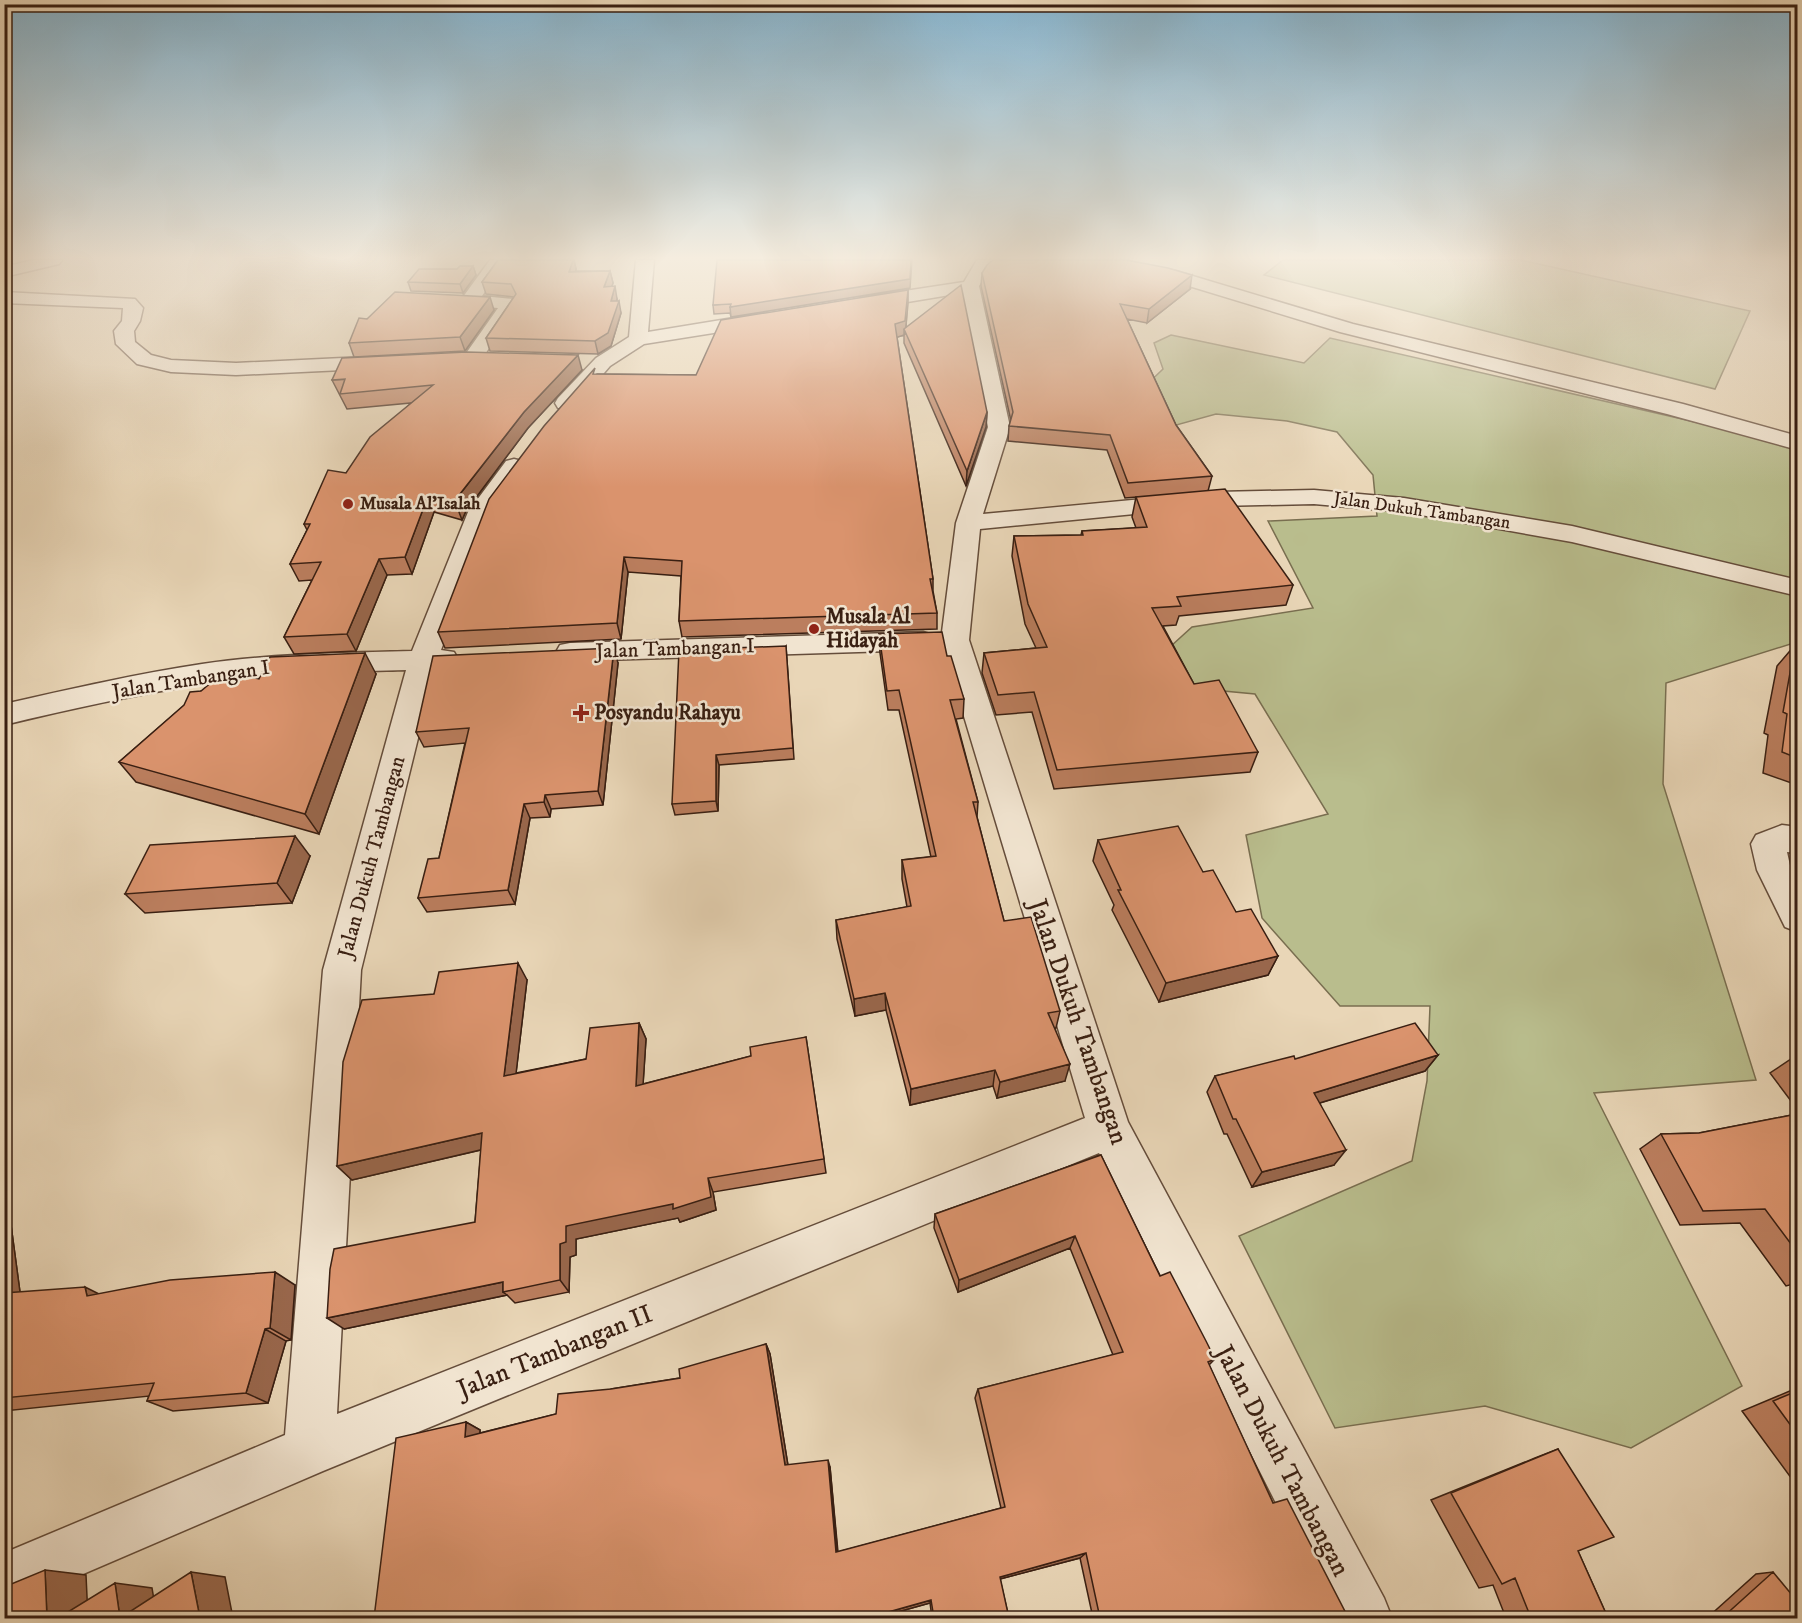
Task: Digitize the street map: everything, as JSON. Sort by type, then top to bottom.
[{"type":"street","points":[[125,336],[126,344],[144,360],[171,366],[236,369],[406,361]]},
{"type":"street","points":[[472,359],[488,336]]},
{"type":"street","points":[[553,418],[603,362],[638,339],[658,336]]},
{"type":"street","name":"Jalan Dukuh Tambangan","points":[[980,336],[999,427],[969,523],[955,640],[1109,1129],[1364,1618]]},
{"type":"street","points":[[1378,336],[1675,409],[1797,443]]},
{"type":"street","points":[[450,360],[496,359]]},
{"type":"street","points":[[579,361],[603,362]]},
{"type":"street","name":"Jalan Dukuh Tambangan","points":[[309,1451],[342,970],[423,660],[480,512],[525,451]]},
{"type":"street","name":"Jalan Dukuh Tambangan","points":[[969,523],[1217,499],[1314,497],[1404,505],[1572,534],[1797,588]]},
{"type":"street","name":"Jalan Tambangan I","points":[[541,653],[955,640]]},
{"type":"street","name":"Jalan Tambangan I","points":[[4,716],[62,701],[203,674],[318,663],[470,657]]},
{"type":"street","points":[[1797,840],[1782,838],[1768,844],[1774,870],[1797,917]]},
{"type":"street","name":"Jalan Tambangan II","points":[[4,1581],[309,1451],[1109,1129]]},
{"type":"green space","points":[[1175,336],[1304,363],[1330,338],[1782,442],[1797,448],[1797,642],[1666,683],[1663,784],[1756,1080],[1594,1093],[1742,1386],[1631,1448],[1485,1406],[1335,1428],[1239,1236],[1412,1161],[1427,1081],[1430,1006],[1340,1006],[1262,918],[1246,835],[1328,814],[1255,694],[1160,685],[1160,656],[1192,627],[1313,608],[1268,521],[1377,516],[1373,475],[1337,432],[1287,421],[1216,414],[1162,429],[1139,392],[1163,369],[1154,343]]},
{"type":"green space","points":[[1504,336],[1739,336],[1715,389]]},
{"type":"building","points":[[352,336],[461,336],[460,337],[349,343]]},
{"type":"building","points":[[488,336],[604,336],[595,341],[486,338]]},
{"type":"building","points":[[714,336],[897,336],[933,579],[930,579],[937,613],[679,621],[682,561],[624,557],[617,623],[438,632],[489,499],[544,426],[595,368],[593,374],[696,375]]},
{"type":"building","points":[[907,336],[971,336],[987,412],[967,471]]},
{"type":"building","points":[[996,336],[1135,336],[1176,425],[1212,476],[1128,483],[1110,435],[1009,426],[1013,412]]},
{"type":"building","points":[[467,352],[578,355],[524,412],[460,494],[456,504],[428,496],[405,557],[379,559],[347,634],[284,637],[321,562],[290,564],[310,524],[304,524],[328,470],[346,473],[370,437],[433,385],[340,394],[345,379],[332,380],[342,358]]},
{"type":"building","points":[[1225,489],[1293,585],[1177,597],[1181,606],[1152,608],[1194,684],[1219,680],[1258,752],[1057,770],[1034,692],[998,695],[984,653],[1047,647],[1028,604],[1014,536],[1083,535],[1082,531],[1147,527],[1136,497]]},
{"type":"building","points":[[942,632],[947,656],[951,656],[964,699],[950,700],[978,802],[973,802],[1004,921],[1031,917],[1060,1011],[1048,1013],[1070,1064],[1000,1082],[995,1070],[911,1089],[885,993],[854,999],[836,920],[911,906],[902,860],[936,856],[899,690],[887,691],[879,634]]},
{"type":"building","points":[[1795,645],[1797,646],[1797,758],[1782,752],[1787,714],[1783,712]]},
{"type":"building","points":[[786,646],[793,748],[716,755],[716,801],[672,804],[679,650]]},
{"type":"building","points":[[614,648],[598,791],[545,795],[544,802],[524,804],[508,890],[418,898],[428,859],[439,858],[469,728],[416,732],[433,656]]},
{"type":"building","points":[[365,653],[305,814],[119,762],[184,705],[190,692],[201,691],[225,671],[259,679],[270,657]]},
{"type":"building","points":[[1178,826],[1203,872],[1213,870],[1236,912],[1251,909],[1278,956],[1166,983],[1118,890],[1121,890],[1098,840]]},
{"type":"building","points":[[295,836],[277,883],[125,894],[150,845]]},
{"type":"building","points":[[518,963],[504,1076],[586,1059],[590,1028],[639,1023],[636,1086],[751,1056],[750,1047],[806,1037],[824,1159],[708,1178],[711,1197],[673,1209],[673,1204],[566,1226],[566,1242],[560,1244],[560,1280],[503,1292],[503,1282],[327,1318],[330,1269],[334,1249],[475,1222],[482,1133],[337,1166],[343,1062],[362,1000],[434,994],[439,972]]},
{"type":"building","points":[[1415,1023],[1438,1055],[1314,1093],[1346,1150],[1262,1172],[1236,1119],[1233,1119],[1215,1076],[1294,1056],[1295,1059]]},
{"type":"building","points":[[1797,1114],[1797,1252],[1765,1209],[1703,1211],[1661,1134],[1699,1133]]},
{"type":"building","points":[[1101,1155],[1160,1276],[1170,1272],[1215,1359],[1208,1362],[1273,1503],[1287,1499],[1348,1617],[1353,1618],[1100,1618],[1086,1553],[1000,1577],[1009,1618],[934,1618],[931,1600],[867,1618],[465,1618],[465,1612],[439,1618],[374,1618],[396,1438],[466,1422],[465,1437],[556,1414],[558,1394],[611,1389],[680,1378],[679,1369],[766,1344],[785,1465],[828,1460],[836,1552],[1005,1507],[978,1389],[1123,1352],[1075,1236],[959,1280],[935,1214]]},
{"type":"building","points":[[275,1272],[270,1328],[265,1329],[246,1393],[147,1401],[154,1383],[4,1398],[4,1293],[85,1287],[87,1296],[170,1280]]},
{"type":"building","points":[[1797,1391],[1797,1434],[1773,1401]]},
{"type":"building","points":[[1558,1449],[1614,1537],[1578,1551],[1608,1618],[1531,1618],[1515,1578],[1502,1584],[1451,1493]]},
{"type":"building","points":[[45,1570],[47,1618],[4,1618],[4,1587]]},
{"type":"building","points":[[191,1572],[200,1618],[120,1618]]},
{"type":"building","points":[[1773,1572],[1797,1601],[1797,1618],[1722,1618]]},
{"type":"building","points":[[115,1583],[120,1618],[58,1618]]},
{"type":"place","name":"Musala Al'Isalah","points":[[348,504]]},
{"type":"place","name":"Musala Al Hidayah","points":[[814,629]]},
{"type":"place","name":"Posyandu Rahayu","points":[[581,713]]}]
